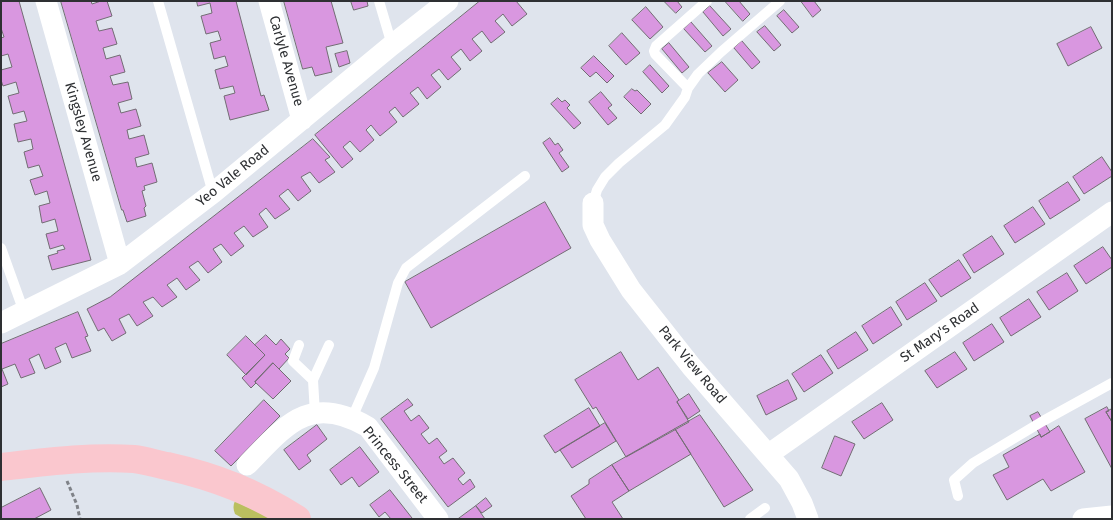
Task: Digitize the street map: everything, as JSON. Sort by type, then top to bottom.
[{"type":"main road","points":[[1,466],[94,458],[136,460],[186,470],[224,482],[247,491],[297,519]]},
{"type":"street","name":"Kingsley Avenue","points":[[46,1],[120,264]]},
{"type":"street","name":"Carlyle Avenue","points":[[269,1],[302,120]]},
{"type":"street","name":"Yeo Vale Road","points":[[1,323],[120,264],[212,193],[448,1]]},
{"type":"street","name":"Park View Road","points":[[593,203],[593,225],[600,240],[631,290],[691,366],[789,478],[808,519]]},
{"type":"street","name":"St Mary's Road","points":[[769,454],[1112,212]]},
{"type":"street","name":"Princess Street","points":[[247,465],[281,430],[297,419],[311,414],[337,414],[352,418],[368,427],[438,519]]},
{"type":"street","points":[[1083,519],[1112,516]]},
{"type":"lane","points":[[158,1],[212,193]]},
{"type":"lane","points":[[379,1],[392,45]]},
{"type":"lane","points":[[688,88],[654,51],[656,46],[707,1]]},
{"type":"lane","points":[[593,203],[605,177],[665,125],[685,97],[688,88],[698,74],[780,1]]},
{"type":"lane","points":[[352,418],[374,368],[398,283],[406,268],[526,176]]},
{"type":"lane","points":[[1,248],[24,312]]},
{"type":"lane","points":[[299,345],[293,361],[313,380]]},
{"type":"lane","points":[[315,414],[313,380],[329,346]]},
{"type":"lane","points":[[958,496],[954,480],[973,463],[1112,383]]},
{"type":"lane","points":[[750,519],[765,508]]},
{"type":"path","points":[[52,462],[61,476],[66,478],[77,505],[80,519]]},
{"type":"green space","points":[[235,501],[272,519],[244,519],[235,514]]},
{"type":"building","points":[[1,1],[19,1],[91,260],[52,270],[48,256],[65,249],[63,245],[50,249],[46,234],[58,231],[55,219],[42,223],[39,206],[50,203],[47,191],[35,195],[30,180],[43,176],[39,165],[28,168],[24,152],[33,149],[31,139],[18,142],[14,124],[27,121],[24,111],[13,114],[8,96],[19,93],[16,82],[3,86],[1,80],[1,70],[12,67],[8,54],[1,56],[1,38],[4,37],[1,28]]},
{"type":"building","points":[[61,1],[91,1],[92,4],[107,1],[112,16],[96,21],[99,31],[112,28],[117,44],[103,48],[106,59],[120,55],[125,72],[110,76],[113,85],[128,82],[132,99],[118,103],[121,113],[136,109],[141,126],[127,130],[129,139],[144,135],[149,154],[135,158],[137,167],[152,163],[157,182],[144,186],[145,190],[142,191],[146,206],[144,208],[146,216],[127,222],[122,210]]},
{"type":"building","points":[[197,1],[236,1],[261,96],[264,95],[269,110],[230,120],[224,96],[235,93],[233,86],[220,89],[215,70],[228,66],[225,56],[214,59],[210,43],[221,40],[218,31],[206,34],[201,16],[212,13],[210,3],[198,6]]},
{"type":"building","points":[[284,1],[331,1],[343,43],[326,47],[332,72],[315,76],[312,67],[303,69]]},
{"type":"building","points":[[351,1],[367,1],[368,6],[354,10]]},
{"type":"building","points":[[480,1],[516,1],[527,14],[512,26],[503,14],[495,21],[505,32],[491,43],[482,31],[472,39],[482,51],[470,61],[461,49],[451,57],[461,69],[448,80],[439,69],[431,75],[441,87],[427,99],[418,87],[410,93],[419,104],[403,117],[395,107],[389,112],[397,122],[380,136],[371,125],[366,130],[374,140],[360,152],[350,141],[343,147],[353,159],[342,168],[315,135]]},
{"type":"building","points":[[664,1],[677,1],[682,7],[676,13]]},
{"type":"building","points":[[725,1],[739,1],[750,14],[743,21]]},
{"type":"building","points":[[801,1],[814,1],[821,10],[813,17]]},
{"type":"building","points":[[710,6],[731,29],[723,36],[703,12]]},
{"type":"building","points":[[646,7],[663,27],[650,39],[632,20]]},
{"type":"building","points":[[784,10],[799,27],[792,33],[777,16]]},
{"type":"building","points":[[691,22],[712,46],[705,52],[684,29]]},
{"type":"building","points":[[765,26],[781,45],[774,51],[757,32]]},
{"type":"building","points":[[1091,27],[1102,48],[1068,66],[1057,44]]},
{"type":"building","points":[[622,33],[640,53],[626,65],[609,46]]},
{"type":"building","points":[[742,41],[760,62],[752,69],[734,48]]},
{"type":"building","points":[[669,43],[689,67],[682,73],[662,49]]},
{"type":"building","points":[[347,51],[350,63],[339,67],[335,54]]},
{"type":"building","points":[[594,56],[614,76],[607,83],[596,72],[590,77],[581,68]]},
{"type":"building","points":[[722,62],[738,80],[725,92],[708,73]]},
{"type":"building","points":[[650,65],[669,86],[662,93],[643,72]]},
{"type":"building","points":[[632,89],[637,90],[651,104],[641,114],[624,97]]},
{"type":"building","points":[[601,92],[612,105],[608,108],[617,118],[608,125],[589,102]]},
{"type":"building","points":[[558,98],[562,102],[565,100],[570,105],[567,108],[581,123],[574,129],[551,104]]},
{"type":"building","points":[[550,138],[555,145],[558,143],[563,150],[559,153],[569,167],[562,172],[543,143]]},
{"type":"building","points":[[313,139],[330,157],[325,160],[335,172],[319,183],[310,172],[301,177],[311,191],[298,201],[288,189],[279,196],[290,209],[275,219],[266,208],[259,214],[268,227],[253,237],[244,226],[234,233],[244,246],[231,256],[221,244],[213,249],[222,262],[208,273],[198,261],[189,267],[200,280],[186,290],[177,278],[167,285],[177,297],[162,307],[153,297],[143,302],[153,316],[137,326],[129,314],[119,319],[126,333],[112,341],[104,328],[98,331],[87,309],[110,297]]},
{"type":"building","points":[[1102,157],[1112,172],[1112,176],[1084,194],[1073,177]]},
{"type":"building","points":[[1068,182],[1080,200],[1050,219],[1039,201]]},
{"type":"building","points":[[545,202],[571,248],[431,328],[405,282]]},
{"type":"building","points":[[1033,207],[1045,224],[1015,243],[1004,226]]},
{"type":"building","points":[[992,236],[1004,254],[974,273],[963,255]]},
{"type":"building","points":[[1103,247],[1112,260],[1112,267],[1086,284],[1074,266]]},
{"type":"building","points":[[959,260],[971,278],[941,297],[929,280]]},
{"type":"building","points":[[1067,273],[1078,291],[1049,310],[1037,292]]},
{"type":"building","points":[[925,283],[937,301],[907,320],[896,302]]},
{"type":"building","points":[[1029,299],[1041,317],[1011,336],[1000,318]]},
{"type":"building","points":[[891,307],[902,325],[873,344],[862,326]]},
{"type":"building","points":[[78,312],[88,336],[85,337],[91,351],[72,358],[66,343],[55,348],[61,362],[45,369],[39,354],[29,359],[35,373],[21,378],[15,364],[2,369],[8,384],[1,387],[1,344]]},
{"type":"building","points":[[992,324],[1004,342],[974,361],[963,343]]},
{"type":"building","points":[[856,332],[868,350],[838,369],[827,351]]},
{"type":"building","points":[[266,335],[276,345],[281,339],[290,349],[285,354],[289,358],[279,369],[273,363],[251,388],[242,378],[265,355],[255,345]]},
{"type":"building","points":[[246,336],[265,355],[246,375],[227,355]]},
{"type":"building","points":[[621,352],[638,380],[658,367],[679,400],[677,402],[689,422],[626,457],[596,407],[593,409],[575,380]]},
{"type":"building","points":[[955,352],[967,369],[937,388],[925,371]]},
{"type":"building","points":[[821,355],[833,373],[804,392],[792,374]]},
{"type":"building","points":[[273,363],[291,381],[273,399],[255,382]]},
{"type":"building","points":[[788,380],[797,399],[766,415],[757,396]]},
{"type":"building","points":[[689,394],[700,411],[688,419],[677,402]]},
{"type":"building","points":[[408,399],[413,405],[404,411],[411,421],[419,415],[429,428],[421,434],[429,444],[437,438],[447,451],[439,457],[444,464],[453,458],[465,473],[458,479],[463,485],[470,479],[475,487],[448,507],[381,419]]},
{"type":"building","points":[[264,400],[280,416],[231,466],[215,451]]},
{"type":"building","points":[[882,403],[893,420],[864,439],[852,422]]},
{"type":"building","points":[[1107,407],[1109,411],[1106,412],[1112,422],[1112,469],[1085,419]]},
{"type":"building","points":[[589,408],[600,426],[555,453],[544,436]]},
{"type":"building","points":[[1112,409],[1112,422],[1106,412]]},
{"type":"building","points":[[1038,412],[1050,432],[1041,437],[1030,416]]},
{"type":"building","points":[[700,415],[753,490],[724,507],[675,429]]},
{"type":"building","points":[[605,423],[616,441],[572,468],[560,450]]},
{"type":"building","points":[[317,425],[327,439],[307,455],[311,461],[299,470],[284,450]]},
{"type":"building","points":[[1059,426],[1085,472],[1051,491],[1043,479],[1007,500],[993,475],[1009,467],[1003,455],[1040,434],[1041,437]]},
{"type":"building","points":[[675,429],[691,454],[629,491],[612,465]]},
{"type":"building","points":[[835,436],[855,444],[841,476],[822,468]]},
{"type":"building","points":[[360,447],[379,472],[359,487],[352,477],[341,485],[330,470]]},
{"type":"building","points":[[612,465],[629,491],[612,502],[623,519],[586,519],[571,496],[589,484],[589,480]]},
{"type":"building","points":[[40,488],[51,510],[34,519],[1,519],[1,508]]},
{"type":"building","points":[[390,490],[411,519],[391,519],[385,512],[379,517],[370,505]]},
{"type":"building","points":[[486,498],[492,506],[482,513],[476,506]]},
{"type":"building","points":[[476,506],[485,519],[458,519]]}]
